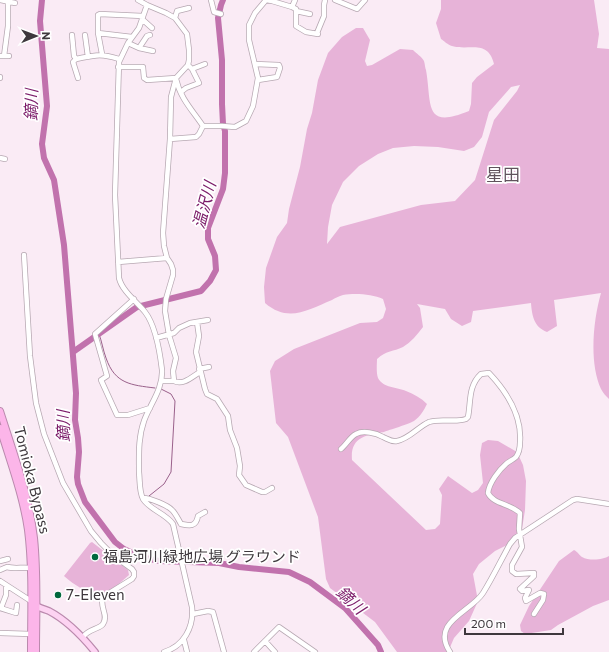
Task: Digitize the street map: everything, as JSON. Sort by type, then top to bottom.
[{"type":"highway","name":"Tomioka Bypass","points":[[0,411],[24,491],[30,517],[35,556],[36,652]]},
{"type":"highway","name":"Tomioka Bypass","points":[[0,428],[26,518],[30,568],[31,652]]},
{"type":"main road","points":[[31,601],[36,606],[48,610],[71,626],[83,637],[90,649],[95,652]]},
{"type":"street","points":[[0,0],[15,3]]},
{"type":"street","points":[[138,0],[175,18],[186,34],[190,50],[188,65],[176,78],[171,97],[170,139],[163,233],[164,246],[167,258],[171,264],[173,275],[166,299],[165,311],[168,335],[176,358],[173,371],[174,382]]},
{"type":"street","points":[[211,0],[214,12],[218,14]]},
{"type":"street","points":[[203,126],[235,127],[246,121],[253,106],[258,80],[258,72],[248,33],[249,26],[255,12],[266,0],[272,0],[310,14]]},
{"type":"street","points":[[295,0],[294,9],[296,26],[306,32],[317,34],[324,16],[325,0]]},
{"type":"street","points":[[335,0],[357,9],[365,0]]},
{"type":"street","points":[[4,56],[8,26],[8,1]]},
{"type":"street","points":[[147,5],[139,28],[119,59],[115,195],[120,282],[146,313],[152,324],[162,369],[162,380],[141,431],[138,450],[140,488],[143,498],[150,506],[165,515],[172,523],[177,539],[193,614],[191,625],[184,640],[173,649],[164,652]]},
{"type":"street","points":[[175,18],[178,11],[189,8]]},
{"type":"street","points":[[102,54],[98,34],[98,15],[142,17],[152,28]]},
{"type":"street","points":[[98,34],[132,37]]},
{"type":"street","points":[[72,35],[74,56],[76,60]]},
{"type":"street","points":[[85,35],[88,57]]},
{"type":"street","points":[[139,48],[147,36],[150,35]]},
{"type":"street","points":[[128,43],[139,48],[153,51]]},
{"type":"street","points":[[78,78],[73,62],[76,60],[102,54],[119,59]]},
{"type":"street","points":[[192,69],[205,64]]},
{"type":"street","points":[[255,64],[279,64],[280,68],[277,77],[258,80]]},
{"type":"street","points":[[181,92],[186,88],[199,83],[192,69],[188,65]]},
{"type":"street","points":[[118,67],[143,67],[144,78],[147,80],[176,78]]},
{"type":"street","points":[[176,78],[186,104],[203,126]]},
{"type":"street","points":[[170,139],[196,137],[203,126]]},
{"type":"street","points":[[24,255],[30,356],[36,403],[44,434],[64,483],[91,531],[114,556],[132,568],[134,572],[132,579],[103,597],[102,605],[106,616],[103,625],[100,628],[91,630],[83,637]]},
{"type":"street","points":[[118,262],[167,258]]},
{"type":"street","points":[[134,299],[95,334],[107,376],[102,380],[117,415],[128,415],[150,408]]},
{"type":"street","points":[[156,338],[174,333],[179,328],[208,320]]},
{"type":"street","points":[[197,322],[199,336],[196,352],[200,370],[207,394],[216,399],[228,416],[230,430],[237,448],[240,466],[239,474],[246,485],[262,492],[272,488]]},
{"type":"street","points":[[162,380],[179,383],[184,382],[200,370],[209,367]]},
{"type":"street","points":[[341,449],[357,433],[373,433],[394,442],[403,439],[430,422],[466,419],[468,417],[473,384],[481,374],[484,372],[489,373],[497,381],[515,410],[521,437],[519,453],[502,468],[489,486],[488,493],[492,497],[520,513],[519,529],[521,550],[512,566],[512,571],[516,574],[534,574],[534,576],[520,589],[529,590],[525,596],[526,600],[540,593],[544,594],[544,600],[534,614]]},
{"type":"street","points":[[143,498],[152,499],[170,508],[181,524],[192,526],[197,522],[198,516],[205,512]]},
{"type":"street","points":[[450,652],[444,642],[446,630],[450,623],[483,593],[510,544],[520,534],[573,500],[577,499],[609,504]]},
{"type":"street","points":[[0,561],[8,559]]},
{"type":"street","points":[[0,570],[7,567],[23,566],[30,568]]},
{"type":"street","points":[[0,582],[31,601]]},
{"type":"street","points":[[6,585],[6,595],[0,608],[16,613],[17,605]]},
{"type":"street","points":[[193,614],[208,611],[213,612],[224,652]]},
{"type":"street","points":[[254,652],[279,627],[312,651]]},
{"type":"street","points":[[0,633],[31,634]]},
{"type":"street","points":[[184,640],[186,652]]},
{"type":"street","points":[[265,641],[275,652]]},
{"type":"shaded area","points":[[441,0],[594,0],[599,34],[597,48],[609,49],[609,399],[602,390],[597,379],[594,355],[594,329],[601,293],[554,300],[557,326],[547,332],[536,324],[531,303],[473,311],[471,322],[462,326],[451,319],[445,309],[417,304],[420,308],[423,327],[406,345],[384,354],[377,359],[377,373],[378,378],[383,384],[412,393],[427,404],[414,421],[384,432],[371,434],[360,438],[354,446],[352,460],[426,530],[435,529],[440,524],[442,495],[439,489],[448,476],[472,493],[478,490],[483,483],[480,455],[482,443],[488,440],[498,441],[517,452],[523,465],[526,481],[525,510],[522,529],[511,543],[495,551],[479,564],[473,574],[478,601],[469,621],[454,638],[448,652],[397,652],[375,622],[330,588],[326,579],[318,517],[288,437],[276,423],[270,371],[275,361],[294,349],[360,323],[377,322],[383,318],[386,309],[383,299],[363,294],[343,295],[315,308],[298,313],[290,313],[273,309],[265,303],[264,287],[266,268],[277,237],[287,223],[318,80],[328,53],[342,37],[356,28],[363,28],[370,40],[365,61],[367,66],[372,65],[400,49],[413,50],[424,61],[432,110],[437,115],[444,117],[454,116],[469,111],[471,104],[472,83],[477,77],[494,64],[491,56],[483,49],[452,46],[441,39],[436,23],[441,9]],"holes":[[[520,85],[494,120],[475,180],[455,201],[421,205],[340,227],[327,244],[332,205],[343,182],[359,166],[378,154],[393,148],[414,146],[438,147],[464,151],[474,147],[482,137],[489,112],[511,87]]]},
{"type":"shaded area","name":"福島河川緑地広場 グラウンド","points":[[92,542],[128,570],[129,575],[113,589],[101,595],[81,588],[64,576]]},
{"type":"shaded area","points":[[574,550],[582,557],[588,559],[600,559],[609,556],[609,600],[593,606],[551,630],[525,634],[521,631],[520,625],[529,606],[559,561]]},
{"type":"waterway","name":"鏑川","points":[[42,0],[40,21],[47,106],[42,144],[44,158],[54,180],[64,245],[76,393],[75,420],[79,452],[77,477],[85,502],[115,542],[124,549],[141,557],[159,561],[219,563],[239,567],[289,572],[310,582],[345,608],[378,645],[381,652]]},
{"type":"waterway","name":"温沢川","points":[[73,352],[137,307],[201,291],[210,281],[216,270],[215,256],[208,239],[208,228],[223,189],[225,173],[222,60],[218,18],[223,0]]},
{"type":"waterway","points":[[99,334],[110,367],[119,378],[125,382],[138,386],[155,388]]},
{"type":"waterway","points":[[149,496],[164,484],[171,472],[175,401],[171,394],[161,389]]},
{"type":"place","name":"福島河川緑地広場 グラウンド","points":[[95,557]]},
{"type":"place","name":"7-Eleven","points":[[58,595]]},
{"type":"district","name":"星田","points":[[503,175]]}]
